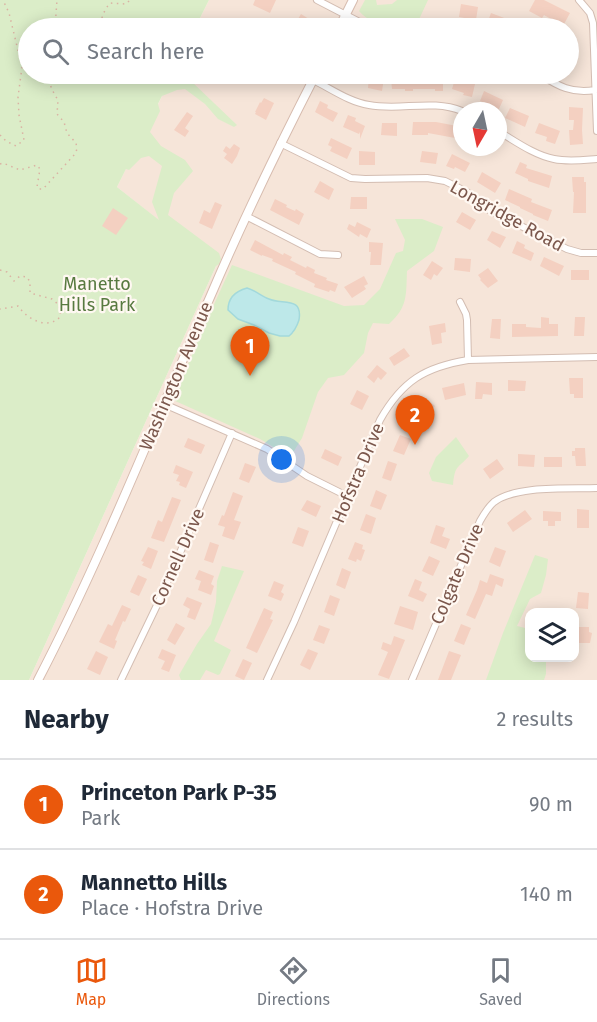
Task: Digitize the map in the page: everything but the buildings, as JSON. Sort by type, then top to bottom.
[{"type":"main road","points":[[345,16],[353,0]]},
{"type":"main road","name":"Washington Avenue","points":[[38,680],[108,535],[246,216],[310,84]]},
{"type":"street","points":[[317,0],[349,18]]},
{"type":"street","points":[[579,0],[590,13],[593,22],[597,131]]},
{"type":"street","points":[[325,84],[350,99],[367,105],[437,105],[453,108]]},
{"type":"street","points":[[557,84],[568,90],[585,92],[595,90]]},
{"type":"street","points":[[507,136],[552,159],[567,161],[597,159]]},
{"type":"street","name":"Longridge Road","points":[[280,143],[351,178],[432,178],[445,181],[467,192],[487,209],[567,249],[581,253],[597,253]]},
{"type":"street","points":[[246,216],[320,254],[338,255]]},
{"type":"street","points":[[460,302],[467,320],[468,360]]},
{"type":"street","name":"Hofstra Drive","points":[[267,680],[380,420],[398,393],[419,375],[450,363],[468,360],[597,357]]},
{"type":"street","points":[[164,404],[267,449],[307,476],[347,496]]},
{"type":"street","name":"Cornell Drive","points":[[121,680],[164,591],[232,433]]},
{"type":"street","name":"Colgate Drive","points":[[412,680],[486,510],[505,495],[523,490],[597,488]]},
{"type":"path","points":[[3,0],[9,13],[18,50]]},
{"type":"path","points":[[56,18],[57,0]]},
{"type":"path","points":[[102,18],[110,3],[126,4],[130,0]]},
{"type":"path","points":[[0,135],[16,146],[24,140],[19,114],[20,84]]},
{"type":"path","points":[[0,164],[3,163],[20,171],[37,165],[40,169],[37,187],[43,189],[75,153],[76,143],[67,133],[64,122],[57,114],[58,100],[50,84]]},
{"type":"path","points":[[0,270],[7,272],[14,281],[20,276],[27,277],[30,282],[30,293],[52,299],[60,305],[61,316],[49,324],[23,313],[18,306],[0,309]]},
{"type":"shaded area","points":[[209,0],[597,0],[597,680],[29,680],[216,266],[117,187],[168,84],[579,84],[579,18],[200,18]]},
{"type":"green space","name":"Manetto Hills Park","points":[[0,0],[209,0],[200,18],[18,18],[18,84],[194,84],[237,125],[234,127],[218,119],[205,104],[185,89],[162,96],[158,104],[160,111],[150,132],[161,146],[185,160],[193,171],[174,193],[168,215],[219,253],[221,259],[29,680],[0,680]],"holes":[[[149,156],[162,166],[152,202],[159,220],[117,187],[126,169],[129,170],[141,158]]]},
{"type":"green space","points":[[365,0],[376,0],[377,5],[392,4],[397,0],[428,0],[420,18],[366,18],[359,11]]},
{"type":"green space","points":[[395,219],[422,219],[443,227],[434,251],[407,271],[406,294],[400,312],[389,324],[373,323],[368,333],[364,353],[344,375],[328,378],[318,392],[302,438],[289,459],[260,439],[173,400],[232,265],[344,306],[364,305],[380,289],[396,253],[403,251],[405,240]],"holes":[[[253,290],[271,300],[291,303],[294,332],[289,336],[280,336],[238,319]]]},
{"type":"green space","points":[[456,437],[469,456],[456,470],[453,485],[432,481],[429,473],[436,457]]},
{"type":"green space","points":[[535,555],[548,559],[541,593],[530,599],[517,626],[525,628],[525,662],[546,662],[544,680],[486,680]]},
{"type":"green space","points":[[222,566],[244,571],[214,641],[231,650],[220,674],[206,670],[200,680],[181,680],[179,675],[211,624],[216,602],[217,581]]},
{"type":"water","points":[[247,288],[274,301],[295,304],[298,307],[299,320],[289,336],[269,333],[238,319],[228,310],[233,296]]},
{"type":"place","name":"Princeton Park P-35","points":[[250,376]]},
{"type":"place","name":"Mannetto Hills","points":[[415,445]]}]
